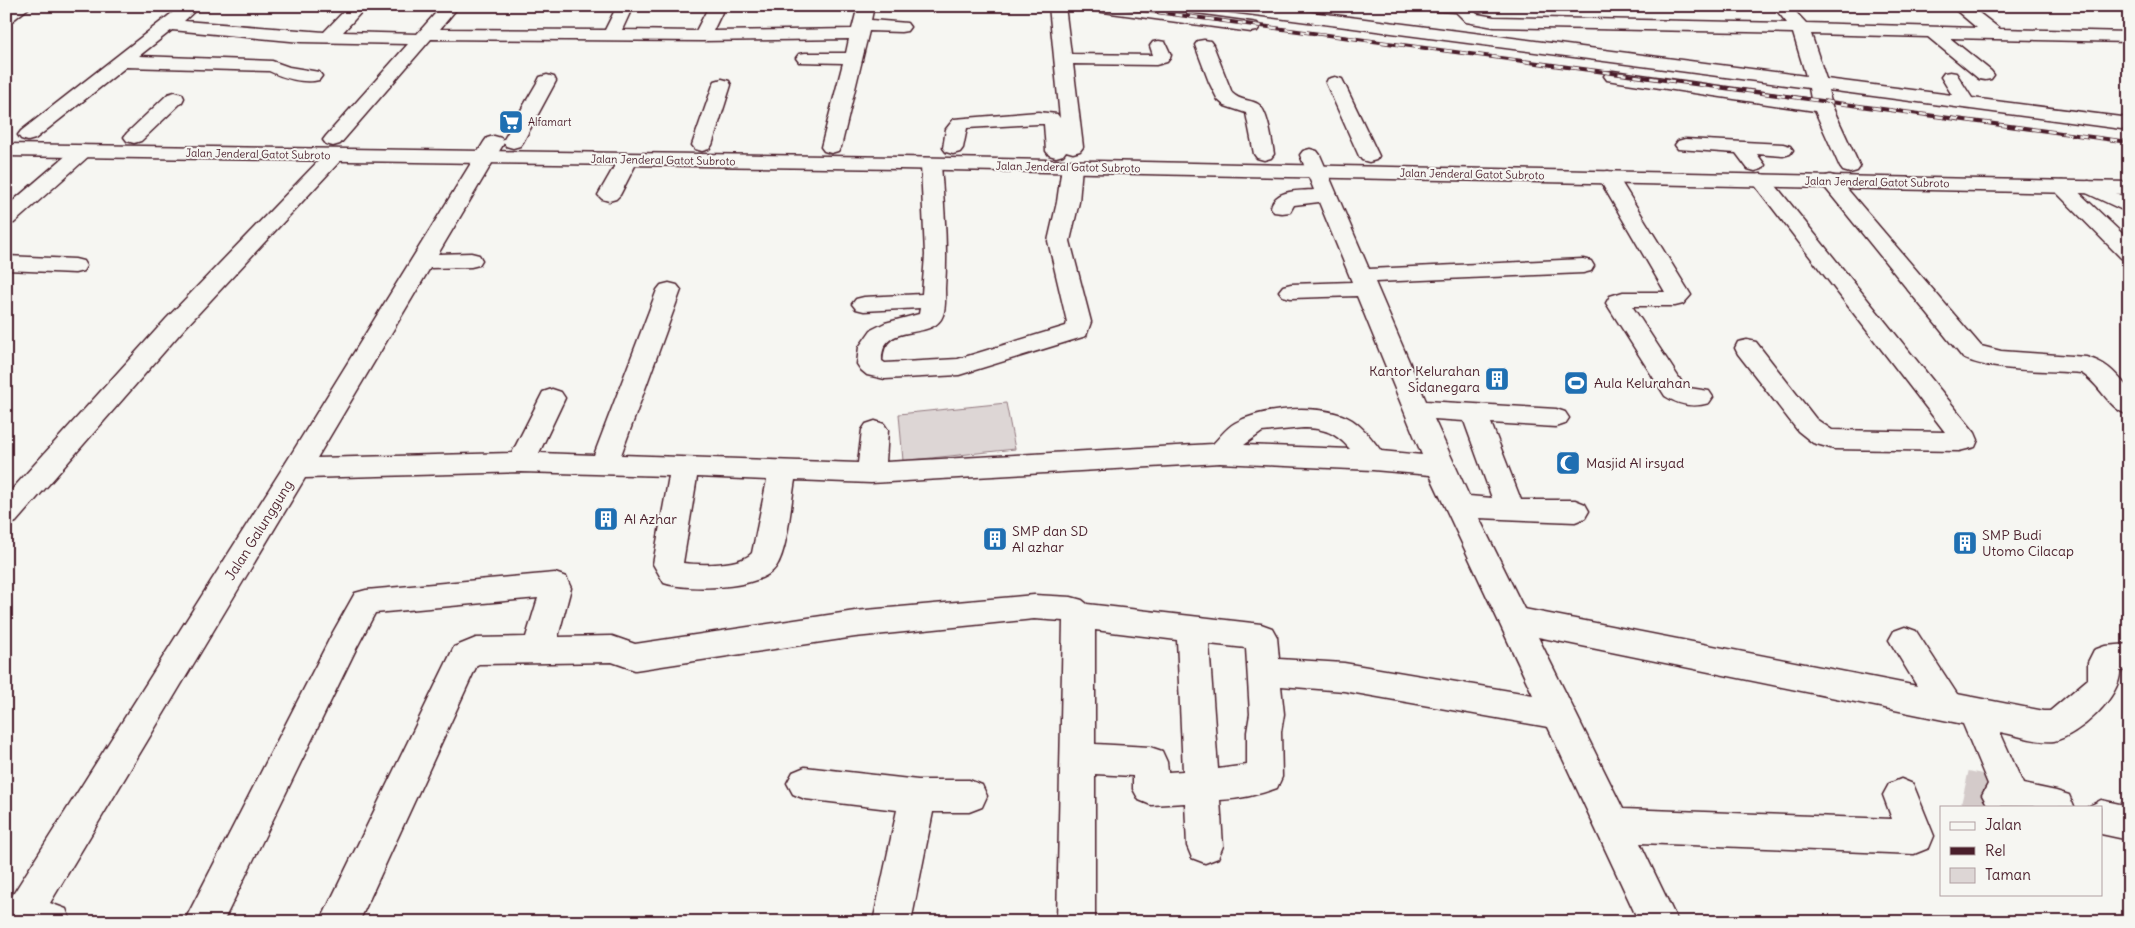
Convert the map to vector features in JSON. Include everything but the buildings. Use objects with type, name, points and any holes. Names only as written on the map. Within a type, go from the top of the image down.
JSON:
[{"type":"street","points":[[6,17],[23,6]]},
{"type":"street","points":[[28,135],[192,6]]},
{"type":"street","points":[[6,515],[333,148],[424,36],[451,6]]},
{"type":"street","points":[[612,34],[625,6]]},
{"type":"street","points":[[702,36],[717,6]]},
{"type":"street","points":[[831,147],[866,6]]},
{"type":"street","points":[[931,165],[936,255],[934,300],[929,318],[875,338],[869,354],[870,364],[876,369],[885,371],[959,368],[1077,331],[1079,322],[1059,241],[1068,202],[1062,59],[1057,6]]},
{"type":"street","points":[[1096,6],[1268,29]]},
{"type":"street","points":[[1224,6],[2129,124]]},
{"type":"street","points":[[1421,6],[1460,7],[1472,18],[1494,22],[1686,23],[1997,35],[2129,37]]},
{"type":"street","points":[[1781,6],[1800,27],[1818,84],[1822,106],[1850,167]]},
{"type":"street","points":[[1959,6],[1997,35]]},
{"type":"street","points":[[330,37],[357,8]]},
{"type":"street","points":[[169,25],[219,28],[281,36],[330,37],[612,34],[702,36],[901,26]]},
{"type":"street","points":[[1934,33],[1985,75]]},
{"type":"street","points":[[1204,45],[1224,95],[1234,104],[1251,108],[1255,111],[1264,154]]},
{"type":"street","points":[[1062,59],[1156,60],[1161,58],[1162,55],[1159,46]]},
{"type":"street","points":[[806,58],[852,58]]},
{"type":"street","points":[[120,61],[272,66],[285,72],[313,76]]},
{"type":"street","points":[[1598,74],[1822,106]]},
{"type":"street","points":[[1950,77],[1966,103]]},
{"type":"street","name":"Jalan Galunggung","points":[[26,917],[423,261],[498,147],[547,81]]},
{"type":"street","points":[[1335,83],[1369,156]]},
{"type":"street","points":[[702,145],[722,85]]},
{"type":"street","points":[[134,137],[175,98]]},
{"type":"street","points":[[953,148],[956,129],[961,123],[1050,118],[1054,123],[1067,156]]},
{"type":"street","name":"Jalan Jenderal Gatot Subroto","points":[[6,134],[134,137],[333,148]]},
{"type":"street","name":"Jalan Jenderal Gatot Subroto","points":[[6,150],[83,151],[702,145],[953,148],[1317,174],[1608,177],[1850,167],[2129,173]]},
{"type":"street","points":[[1685,145],[1783,150]]},
{"type":"street","name":"Jalan Jenderal Gatot Subroto","points":[[498,147],[628,160],[931,165],[1067,156],[1264,154],[1317,174],[1369,156],[1758,172],[1830,181],[2129,188]]},
{"type":"street","points":[[1742,147],[1758,172],[1965,440],[1959,442],[1930,442],[1834,440],[1826,438],[1807,425],[1747,348]]},
{"type":"street","points":[[6,218],[83,151]]},
{"type":"street","points":[[609,195],[628,160]]},
{"type":"street","points":[[1282,207],[1283,202],[1317,174],[1440,466],[1659,922]]},
{"type":"street","points":[[1608,177],[1679,295],[1675,298],[1622,299],[1618,303],[1674,390],[1683,396],[1700,396]]},
{"type":"street","points":[[1830,181],[1972,352],[1980,356],[2001,359],[2086,365],[2100,372],[2129,406]]},
{"type":"street","points":[[2062,186],[2129,253]]},
{"type":"street","points":[[2089,187],[2129,207]]},
{"type":"street","points":[[423,261],[471,260]]},
{"type":"street","points":[[6,263],[76,266]]},
{"type":"street","points":[[1291,291],[1363,283],[1583,266]]},
{"type":"street","points":[[604,463],[670,290]]},
{"type":"street","points":[[864,304],[934,300]]},
{"type":"street","points":[[521,462],[552,398]]},
{"type":"street","points":[[1417,409],[1556,418]]},
{"type":"street","points":[[1474,413],[1511,510]]},
{"type":"street","points":[[1220,453],[1245,429],[1260,423],[1280,419],[1325,420],[1336,423],[1346,429],[1361,443],[1373,460]]},
{"type":"street","points":[[871,473],[875,430]]},
{"type":"street","points":[[297,468],[521,462],[604,463],[871,473],[1220,453],[1373,460],[1440,466]]},
{"type":"street","points":[[685,466],[668,564],[675,575],[714,575],[752,569],[763,562],[768,550],[783,470]]},
{"type":"street","points":[[1460,506],[1511,510],[1575,511]]},
{"type":"street","points":[[203,922],[347,635],[366,602],[547,584],[555,586],[538,650]]},
{"type":"street","points":[[340,922],[465,656],[476,651],[612,649],[635,657],[855,624],[1034,607],[1071,609],[1079,616],[1261,636],[1267,714],[1264,732],[1265,777],[1240,783],[1151,789],[1150,762],[1078,758]]},
{"type":"street","points":[[1076,922],[1079,616]]},
{"type":"street","points":[[1512,619],[2044,726],[2054,726],[2099,689],[2104,679],[2105,659],[2129,657]]},
{"type":"street","points":[[1192,629],[1205,846]]},
{"type":"street","points":[[1906,640],[1960,708],[2006,796],[2051,806]]},
{"type":"street","points":[[1264,671],[1344,677],[1558,714]]},
{"type":"street","points":[[805,783],[918,796],[969,796]]},
{"type":"street","points":[[1613,825],[1837,832],[1914,838],[1916,836],[1900,795]]},
{"type":"street","points":[[892,922],[918,796]]},
{"type":"street","points":[[2102,817],[2129,823]]},
{"type":"green space","points":[[1006,403],[1015,449],[903,461],[899,414]]},
{"type":"tunnel","points":[[1965,787],[2000,795]]},
{"type":"railway","points":[[1111,6],[2129,142]]},
{"type":"place","name":"Alfamart","points":[[511,122]]},
{"type":"place","name":"Kantor Kelurahan Sidanegara","points":[[1497,379]]},
{"type":"place","name":"Aula Kelurahan","points":[[1576,383]]},
{"type":"place","name":"Masjid Al irsyad","points":[[1568,463]]},
{"type":"place","name":"Al Azhar","points":[[606,519]]},
{"type":"place","name":"SMP dan SD Al azhar","points":[[995,539]]},
{"type":"place","name":"SMP Budi Utomo Cilacap","points":[[1965,543]]}]
